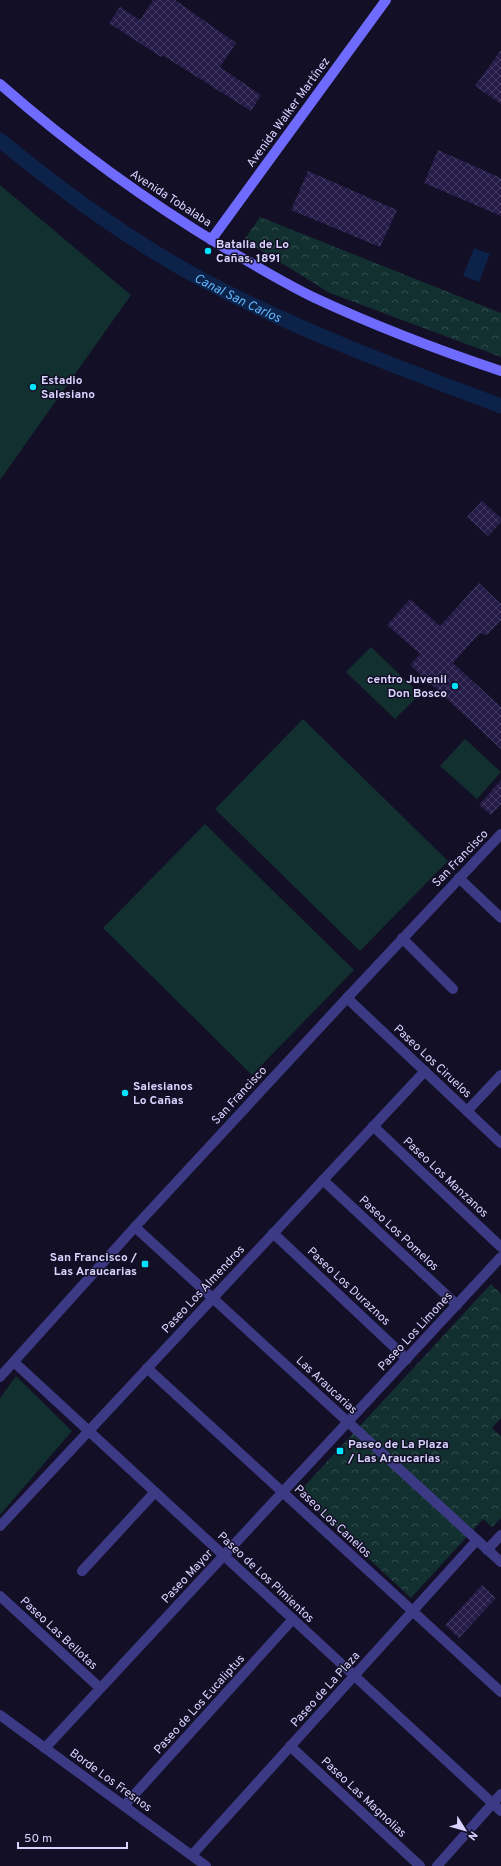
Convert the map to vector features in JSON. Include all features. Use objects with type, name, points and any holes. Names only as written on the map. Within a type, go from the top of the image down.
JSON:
[{"type":"main road","name":"Avenida Walker Martínez","points":[[211,240],[386,0]]},
{"type":"main road","name":"Avenida Tobalaba","points":[[0,84],[88,158],[211,240],[265,272],[328,304],[454,355],[501,371]]},
{"type":"street","name":"San Francisco","points":[[0,1377],[135,1226],[402,938],[501,834]]},
{"type":"street","points":[[459,878],[501,918]]},
{"type":"street","points":[[402,938],[453,989]]},
{"type":"street","name":"Paseo Los Ciruelos","points":[[347,998],[501,1142]]},
{"type":"street","name":"Paseo Los Almendros","points":[[0,1526],[425,1071]]},
{"type":"street","points":[[467,1111],[501,1074]]},
{"type":"street","name":"Paseo Los Manzanos","points":[[373,1126],[501,1247]]},
{"type":"street","name":"Paseo Los Pomelos","points":[[323,1180],[457,1305]]},
{"type":"street","name":"Las Araucarias","points":[[135,1226],[501,1562]]},
{"type":"street","name":"Paseo Los Duraznos","points":[[273,1233],[407,1359]]},
{"type":"street","name":"Paseo Los Limones","points":[[348,1422],[501,1257]]},
{"type":"street","name":"Paseo de Los Pimientos","points":[[14,1362],[501,1811]]},
{"type":"street","name":"Paseo Los Canelos","points":[[147,1368],[501,1692]]},
{"type":"street","name":"Paseo Mayor","points":[[45,1748],[348,1422]]},
{"type":"street","points":[[82,1571],[155,1492]]},
{"type":"street","points":[[487,1550],[501,1535]]},
{"type":"street","name":"Paseo de La Plaza","points":[[192,1855],[477,1540]]},
{"type":"street","name":"Paseo Las Bellotas","points":[[0,1596],[100,1688]]},
{"type":"street","name":"Paseo de Los Eucaliptus","points":[[124,1806],[293,1619]]},
{"type":"street","name":"Borde Los Fresnos","points":[[0,1715],[206,1866]]},
{"type":"street","name":"Paseo Las Magnolias","points":[[290,1746],[420,1866]]},
{"type":"street","points":[[437,1866],[501,1794]]},
{"type":"green space","name":"Estadio Salesiano","points":[[0,185],[131,295],[0,480]]},
{"type":"green space","points":[[260,217],[501,313],[501,357],[330,293],[244,240]]},
{"type":"green space","points":[[371,647],[420,694],[395,719],[346,672]]},
{"type":"green space","points":[[303,719],[448,861],[360,951],[215,809]]},
{"type":"green space","points":[[465,739],[501,772],[477,799],[440,766]]},
{"type":"green space","points":[[205,824],[354,970],[252,1075],[103,928]]},
{"type":"green space","points":[[491,1284],[501,1294],[501,1418],[492,1428],[501,1436],[501,1518],[492,1527],[483,1519],[411,1598],[298,1493]]},
{"type":"green space","points":[[16,1376],[72,1431],[0,1515],[0,1398]]},
{"type":"water","points":[[474,248],[490,254],[479,282],[463,276]]},
{"type":"building","points":[[153,0],[175,0],[236,43],[220,67],[261,95],[251,111],[162,55],[161,57],[109,23],[120,7],[140,20]]},
{"type":"building","points":[[501,50],[501,104],[475,86]]},
{"type":"building","points":[[438,150],[501,178],[501,216],[424,183]]},
{"type":"building","points":[[308,171],[397,210],[380,247],[291,210]]},
{"type":"building","points":[[482,501],[501,518],[501,522],[488,536],[467,517]]},
{"type":"building","name":"centro Juvenil Don Bosco","points":[[479,583],[501,604],[501,620],[487,635],[480,633],[453,663],[501,707],[501,749],[410,665],[420,654],[387,625],[410,599],[440,626]]},
{"type":"building","points":[[501,780],[501,804],[491,815],[479,805]]},
{"type":"building","points":[[482,1585],[496,1598],[459,1638],[445,1625]]},
{"type":"waterway","name":"Canal San Carlos","points":[[0,140],[72,197],[122,232],[201,279],[237,298],[311,332],[387,363],[501,406]]},
{"type":"place","name":"Batalla de Lo Cañas, 1891","points":[[208,251]]},
{"type":"place","name":"Estadio Salesiano","points":[[33,387]]},
{"type":"place","name":"centro Juvenil Don Bosco","points":[[455,686]]},
{"type":"place","name":"Salesianos Lo Cañas","points":[[125,1093]]},
{"type":"place","name":"San Francisco / Las Araucarias","points":[[145,1264]]},
{"type":"place","name":"Paseo de La Plaza / Las Araucarias","points":[[340,1451]]}]
